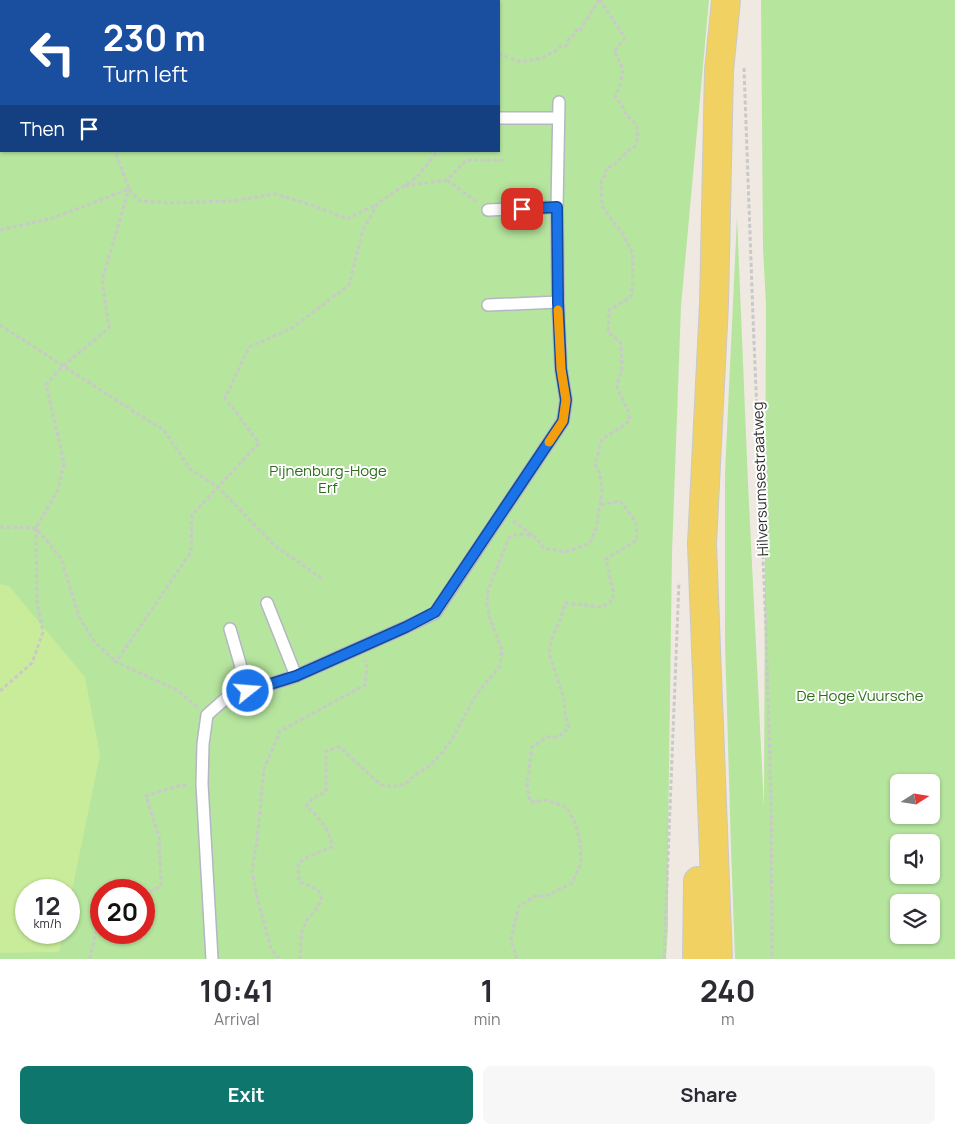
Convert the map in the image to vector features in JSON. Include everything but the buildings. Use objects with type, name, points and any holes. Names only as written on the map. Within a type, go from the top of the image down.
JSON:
[{"type":"main road","points":[[718,959],[702,544],[714,304],[719,71],[726,0]]},
{"type":"main road","points":[[697,959],[703,584]]},
{"type":"lane","points":[[212,959],[202,784],[203,744],[207,715],[225,699],[296,676],[435,612],[563,421],[566,400],[561,369],[558,302],[559,102]]},
{"type":"lane","points":[[500,118],[558,118]]},
{"type":"lane","points":[[488,210],[557,207]]},
{"type":"lane","points":[[488,305],[558,302]]},
{"type":"lane","points":[[268,603],[296,676]]},
{"type":"lane","points":[[230,630],[248,691]]},
{"type":"path","points":[[500,54],[521,62],[542,58],[561,46],[566,46],[576,30],[579,32],[599,0],[624,38],[614,51],[623,69],[616,97],[626,115],[636,124],[638,137],[635,146],[612,166],[606,168],[606,174],[600,182],[602,206],[630,247],[633,254],[633,264],[632,295],[609,310],[608,332],[621,344],[622,369],[617,388],[628,410],[630,420],[602,439],[595,466],[600,473],[602,491],[596,529],[590,543],[566,552],[544,548],[535,536],[502,513]]},
{"type":"path","name":"Hilversumsestraatweg","points":[[744,59],[766,630],[771,796],[772,959]]},
{"type":"path","points":[[115,152],[128,189],[140,201],[172,203],[232,201],[275,194],[315,206],[347,219],[378,203],[416,178],[437,152]]},
{"type":"path","points":[[404,186],[448,180],[466,160],[504,160]]},
{"type":"path","points":[[448,180],[488,210]]},
{"type":"path","points":[[0,230],[53,218],[128,189]]},
{"type":"path","points":[[0,691],[32,663],[42,632],[37,603],[36,528],[58,490],[64,463],[46,384],[63,366],[109,328],[102,280],[128,189]]},
{"type":"path","points":[[116,662],[191,552],[192,515],[259,443],[224,398],[249,347],[292,328],[349,285],[362,230],[378,203]]},
{"type":"path","points":[[0,325],[164,430],[190,469],[218,487],[274,545],[321,578]]},
{"type":"path","points":[[517,959],[511,939],[519,906],[535,896],[546,896],[572,883],[581,864],[580,841],[574,820],[566,807],[547,800],[530,802],[527,786],[532,747],[547,737],[558,736],[569,728],[564,699],[549,653],[553,635],[561,618],[565,603],[602,607],[613,600],[613,591],[606,559],[637,540],[636,522],[620,501],[600,505]]},
{"type":"path","points":[[0,527],[36,528],[61,558],[79,617],[94,641],[116,662],[176,690],[207,715]]},
{"type":"path","points":[[301,959],[301,941],[304,924],[320,903],[321,898],[317,889],[313,886],[299,882],[298,863],[332,847],[331,836],[326,828],[306,806],[313,798],[326,792],[326,751],[340,747],[374,779],[382,785],[392,787],[407,783],[442,754],[476,695],[500,666],[502,650],[487,606],[488,591],[508,539],[511,536],[522,534],[535,536]]},
{"type":"path","points":[[279,959],[271,949],[252,870],[264,769],[280,731],[365,685],[367,665],[362,646]]},
{"type":"path","points":[[155,889],[161,886],[159,837],[146,796],[178,786],[202,784]]},
{"type":"path","points":[[90,959],[93,944]]},
{"type":"green space","name":"Pijnenburg-Hoge Erf","points":[[500,0],[709,0],[681,306],[672,553],[668,926],[666,959],[0,959],[0,152],[500,152]]},
{"type":"green space","name":"De Hoge Vuursche","points":[[761,0],[955,0],[955,959],[735,959],[725,642],[725,473],[737,217],[764,808],[766,304],[763,248]]},
{"type":"green space","points":[[0,584],[9,586],[85,677],[100,755],[74,879],[15,879],[15,944],[61,944],[59,952],[0,953]]},
{"type":"slow traffic","points":[[549,442],[563,421],[566,400],[561,369],[558,310]]},
{"type":"route","points":[[248,691],[296,676],[435,612],[563,421],[566,400],[561,369],[557,207],[522,209]]}]
